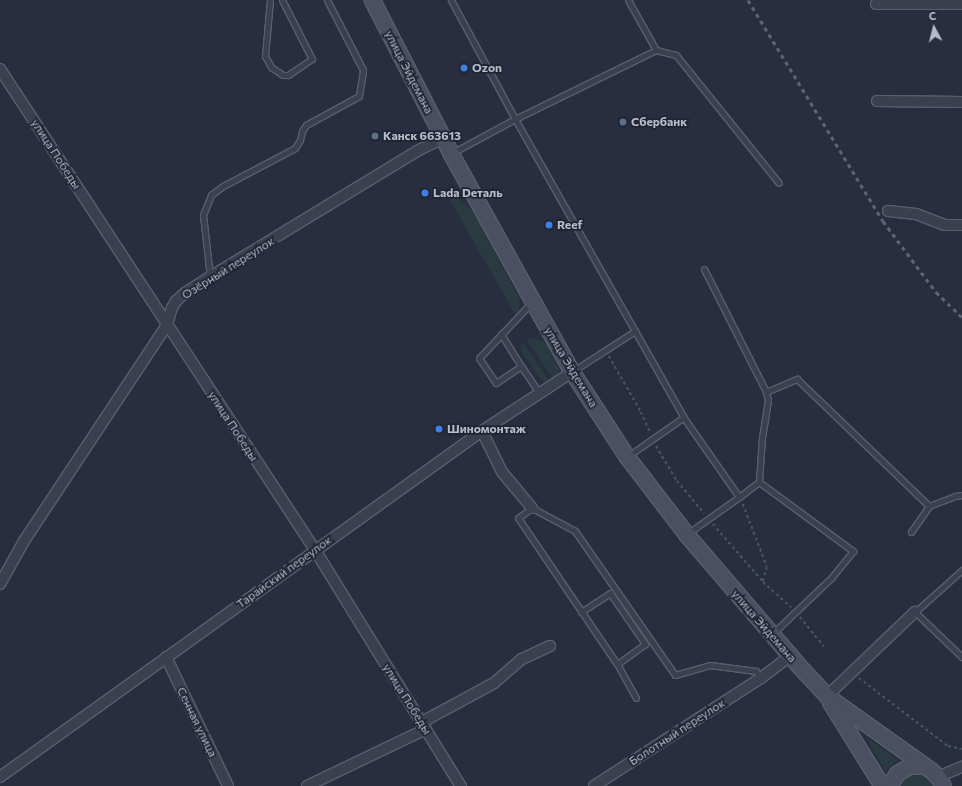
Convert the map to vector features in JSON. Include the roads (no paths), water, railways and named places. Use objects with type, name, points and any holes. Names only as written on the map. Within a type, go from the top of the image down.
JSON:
[{"type":"main road","name":"улица Эйдемана","points":[[372,0],[452,154],[572,372],[627,457],[686,534],[790,656],[827,696]]},
{"type":"main road","points":[[827,696],[923,765],[941,781]]},
{"type":"main road","points":[[827,696],[882,786]]},
{"type":"main road","points":[[889,786],[897,772],[909,766],[923,765]]},
{"type":"street","points":[[876,4],[962,4]]},
{"type":"street","name":"улица Победы","points":[[0,69],[315,550],[461,786]]},
{"type":"street","points":[[877,101],[962,102]]},
{"type":"street","name":"Озёрный переулок","points":[[0,584],[24,541],[167,325],[172,308],[176,301],[185,293],[210,277],[417,151],[444,138]]},
{"type":"street","points":[[888,211],[916,214],[944,225],[962,225]]},
{"type":"street","name":"Тарайский переулок","points":[[0,777],[482,431],[572,372]]},
{"type":"street","points":[[482,431],[502,472],[532,508]]},
{"type":"street","points":[[827,696],[915,612]]},
{"type":"street","points":[[307,786],[424,726],[494,683],[522,659],[550,646]]},
{"type":"street","name":"Болотный переулок","points":[[594,786],[761,678],[790,656]]},
{"type":"street","name":"Сенная улица","points":[[166,657],[228,786]]},
{"type":"street","points":[[941,781],[962,767]]},
{"type":"lane","points":[[270,0],[265,56],[271,67],[283,75],[288,75],[312,59],[282,0]]},
{"type":"lane","points":[[210,277],[203,215],[211,195],[223,186],[295,148],[300,140],[302,131],[306,124],[359,96],[363,70],[327,0]]},
{"type":"lane","points":[[451,0],[515,119],[684,417],[740,497]]},
{"type":"lane","points":[[628,0],[656,50]]},
{"type":"lane","points":[[452,154],[515,119],[656,50],[676,55],[780,183]]},
{"type":"lane","points":[[686,534],[740,497],[758,482],[762,437],[768,400],[766,392],[704,269]]},
{"type":"lane","points":[[521,366],[496,383],[478,358],[533,302]]},
{"type":"lane","points":[[572,372],[636,331]]},
{"type":"lane","points":[[501,334],[540,394]]},
{"type":"lane","points":[[766,392],[797,379],[929,506]]},
{"type":"lane","points":[[627,457],[684,417]]},
{"type":"lane","points":[[758,482],[853,551],[830,579],[772,634]]},
{"type":"lane","points":[[911,532],[929,506],[955,496],[962,495]]},
{"type":"lane","points":[[636,698],[617,664],[518,518],[532,508],[575,531],[675,675],[710,665],[756,671],[761,678]]},
{"type":"lane","points":[[962,570],[915,612],[962,657]]},
{"type":"lane","points":[[581,612],[610,593],[645,644],[617,664]]},
{"type":"railway","points":[[748,0],[883,221],[936,292],[962,317]]},
{"type":"place","name":"Ozon","points":[[464,68]]},
{"type":"place","name":"Сбербанк","points":[[623,122]]},
{"type":"place","name":"Канск 663613","points":[[375,136]]},
{"type":"place","name":"Lada Dеталь","points":[[425,193]]},
{"type":"place","name":"Reef","points":[[549,225]]},
{"type":"place","name":"Шиномонтаж","points":[[439,429]]}]
